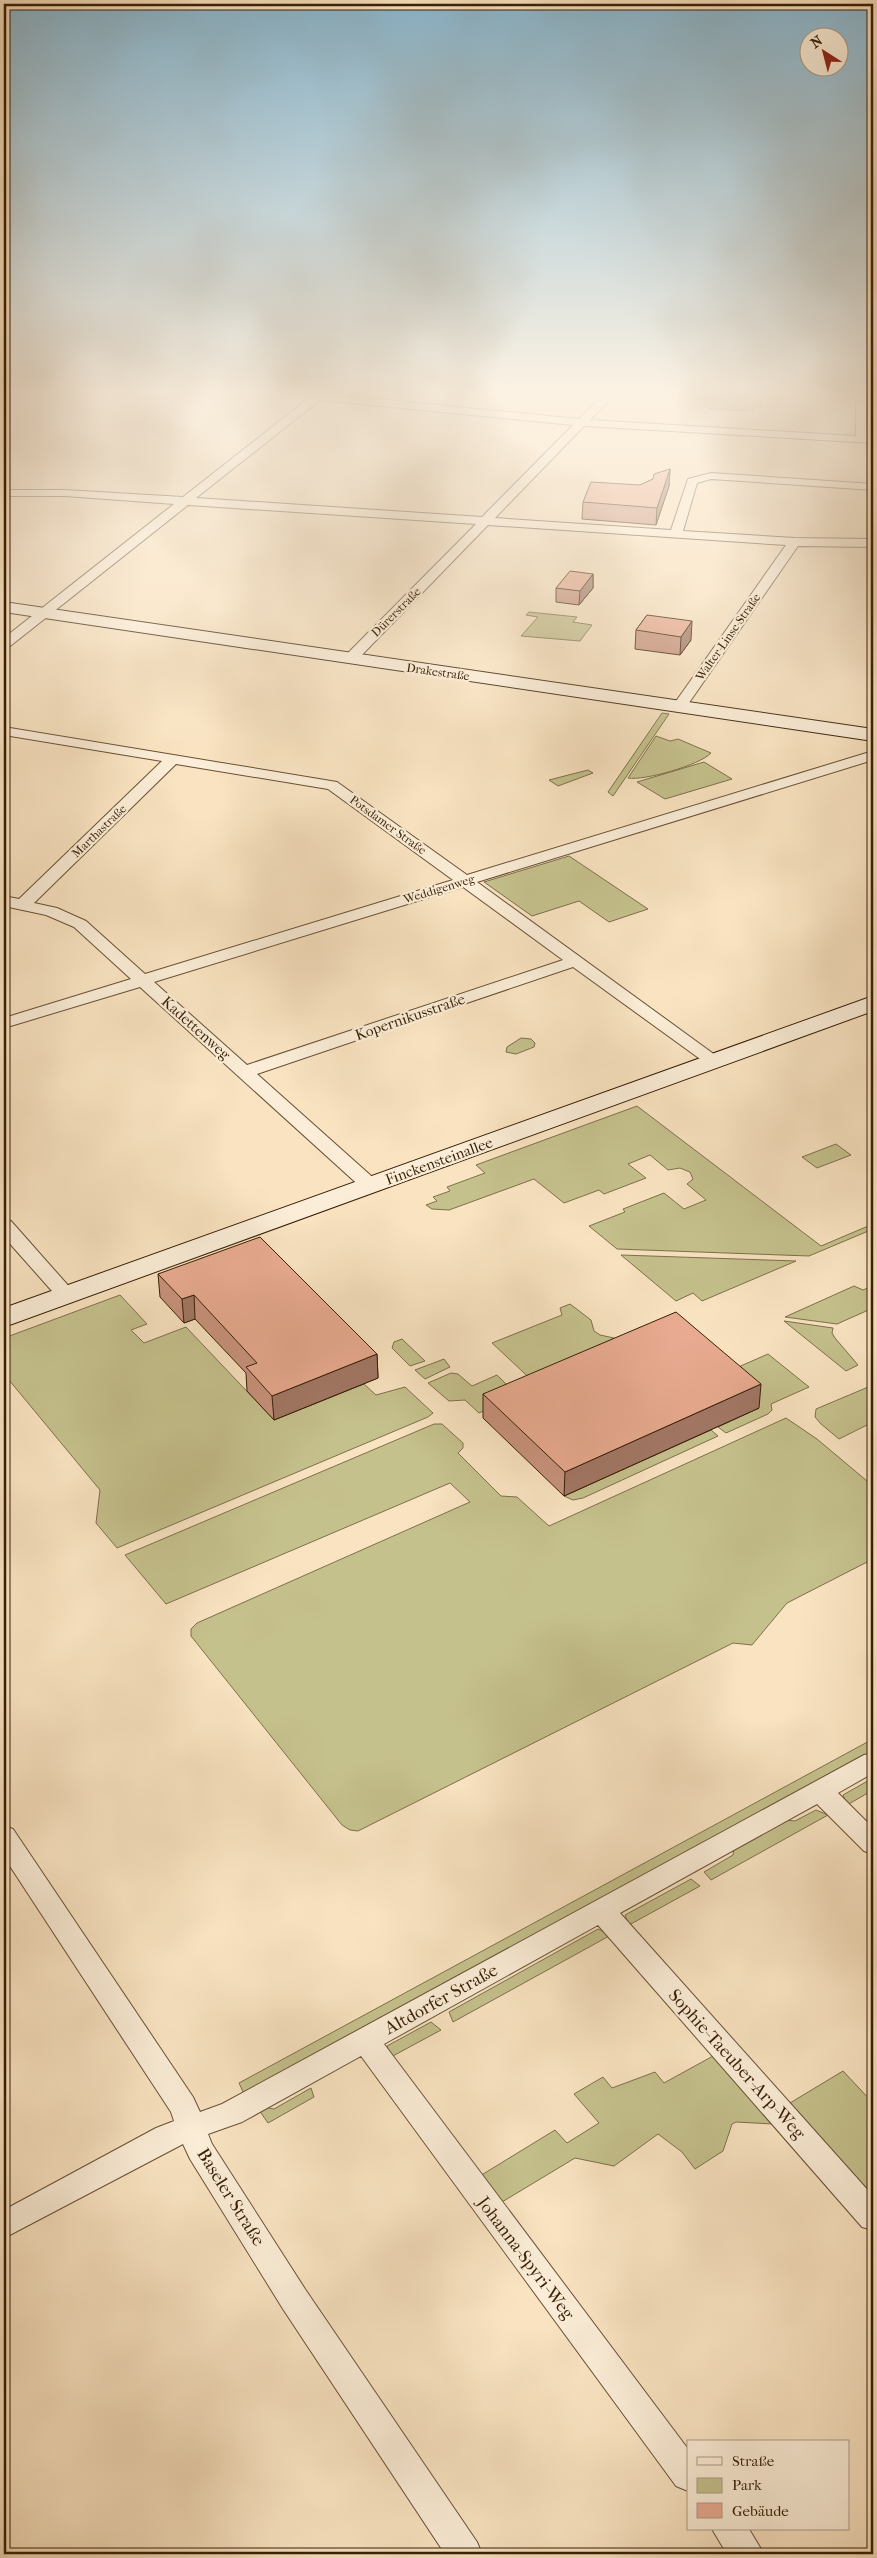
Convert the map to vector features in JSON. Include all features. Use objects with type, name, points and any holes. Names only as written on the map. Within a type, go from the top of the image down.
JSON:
[{"type":"main road","name":"Drakestraße","points":[[4,607],[873,736]]},
{"type":"main road","name":"Finckensteinallee","points":[[4,1318],[873,1003]]},
{"type":"street","points":[[4,644],[170,513]]},
{"type":"street","points":[[371,513],[794,542],[873,544]]},
{"type":"street","name":"Dürerstraße","points":[[350,659],[493,513]]},
{"type":"street","points":[[676,534],[682,513]]},
{"type":"street","name":"Walter-Linse-Straße","points":[[679,707],[794,542]]},
{"type":"street","name":"Potsdamer Straße","points":[[4,731],[332,785],[713,1060]]},
{"type":"street","name":"Weddigenweg","points":[[4,1023],[873,754]]},
{"type":"street","name":"Marthastraße","points":[[24,904],[173,759]]},
{"type":"street","name":"Kadettenweg","points":[[4,901],[24,904],[64,915],[80,924],[371,1186]]},
{"type":"street","name":"Kopernikusstraße","points":[[244,1072],[575,961]]},
{"type":"street","points":[[4,1225],[66,1296]]},
{"type":"street","name":"Altdorfer Straße","points":[[4,2225],[166,2137],[191,2126],[232,2113],[873,1762]]},
{"type":"street","points":[[820,1791],[873,1844]]},
{"type":"street","name":"Baseler Straße","points":[[6,1843],[183,2106],[200,2150],[289,2291],[465,2554]]},
{"type":"street","name":"Sophie-Taeuber-Arp-Weg","points":[[602,1911],[873,2217]]},
{"type":"street","name":"Johanna-Spyri-Weg","points":[[364,2040],[687,2474]]},
{"type":"street","points":[[730,2530],[747,2554]]},
{"type":"green space","points":[[529,612],[577,617],[573,622],[592,625],[580,641],[521,636],[538,617],[526,615]]},
{"type":"green space","points":[[662,713],[669,714],[613,796],[608,792]]},
{"type":"green space","points":[[656,736],[670,741],[678,739],[711,753],[705,758],[684,767],[658,775],[628,778]]},
{"type":"green space","points":[[704,762],[732,779],[665,799],[637,782]]},
{"type":"green space","points":[[588,770],[593,773],[558,786],[549,780]]},
{"type":"green space","points":[[569,856],[648,909],[609,922],[579,901],[532,916],[484,882]]},
{"type":"green space","points":[[521,1038],[531,1039],[535,1043],[534,1047],[516,1054],[506,1052],[507,1047]]},
{"type":"green space","points":[[637,1106],[821,1246],[873,1224],[873,1229],[809,1256],[617,1249],[589,1226],[625,1212],[623,1209],[664,1193],[684,1209],[706,1200],[687,1184],[693,1179],[690,1172],[680,1168],[668,1170],[650,1155],[628,1164],[646,1178],[604,1194],[599,1190],[564,1203],[534,1179],[449,1210],[432,1209],[426,1205],[437,1201],[433,1197],[450,1191],[447,1187],[485,1173],[476,1165]]},
{"type":"green space","points":[[836,1144],[851,1155],[817,1168],[802,1157]]},
{"type":"green space","points":[[621,1255],[796,1261],[702,1301],[693,1293],[676,1301]]},
{"type":"green space","points":[[854,1286],[863,1290],[868,1288],[873,1291],[873,1308],[837,1324],[785,1317]]},
{"type":"green space","points":[[120,1295],[147,1324],[131,1330],[144,1343],[186,1327],[274,1420],[364,1384],[376,1395],[405,1387],[433,1413],[428,1417],[117,1548],[96,1523],[100,1490],[4,1374],[4,1338]]},
{"type":"green space","points":[[570,1304],[591,1320],[594,1331],[600,1335],[614,1338],[538,1386],[492,1343],[562,1315],[560,1308]]},
{"type":"green space","points":[[784,1321],[833,1328],[832,1333],[835,1338],[858,1365],[846,1371]]},
{"type":"green space","points":[[402,1339],[425,1361],[410,1366],[392,1348],[394,1342]]},
{"type":"green space","points":[[768,1354],[809,1387],[771,1404],[772,1410],[768,1414],[726,1433],[718,1427],[759,1408],[720,1375]]},
{"type":"green space","points":[[444,1359],[450,1367],[425,1379],[415,1370]]},
{"type":"green space","points":[[451,1373],[458,1374],[472,1386],[497,1375],[518,1396],[479,1413],[465,1400],[449,1401],[428,1383]]},
{"type":"green space","points":[[873,1385],[873,1422],[839,1439],[815,1417],[816,1409]]},
{"type":"green space","points":[[786,1418],[817,1439],[873,1486],[873,1559],[787,1603],[752,1645],[733,1643],[358,1831],[350,1830],[342,1825],[191,1636],[191,1629],[197,1623],[470,1502],[450,1483],[166,1604],[125,1555],[434,1424],[442,1424],[463,1443],[463,1448],[458,1453],[501,1496],[517,1497],[549,1526]]},
{"type":"green space","points":[[711,1430],[718,1436],[583,1498],[573,1500],[564,1496]]},
{"type":"green space","points":[[873,1739],[873,1752],[244,2094],[239,2083]]},
{"type":"green space","points":[[873,1778],[873,1790],[847,1805],[843,1795]]},
{"type":"green space","points":[[816,1810],[828,1815],[711,1880],[704,1872],[733,1855],[734,1848],[786,1820],[795,1821]]},
{"type":"green space","points":[[691,1879],[700,1886],[629,1925],[625,1915]]},
{"type":"green space","points":[[598,1929],[611,1935],[453,2022],[449,2012]]},
{"type":"green space","points":[[431,2022],[441,2030],[391,2057],[387,2046]]},
{"type":"green space","points":[[713,2056],[773,2124],[736,2122],[732,2124],[723,2151],[695,2169],[682,2152],[658,2134],[614,2166],[575,2158],[502,2202],[475,2179],[555,2130],[567,2143],[599,2123],[574,2094],[603,2077],[612,2088],[655,2072],[664,2083]]},
{"type":"green space","points":[[843,2071],[873,2103],[873,2185],[867,2189],[790,2103]]},
{"type":"green space","points":[[311,2088],[314,2097],[268,2123],[259,2110],[264,2107],[274,2109]]},
{"type":"building","points":[[570,571],[593,574],[580,591],[556,588]]},
{"type":"building","points":[[647,615],[692,621],[681,637],[636,630]]},
{"type":"building","points":[[260,1237],[377,1354],[272,1396],[246,1367],[257,1363],[194,1295],[182,1299],[158,1274]]},
{"type":"building","points":[[676,1312],[761,1384],[565,1472],[483,1394]]}]
